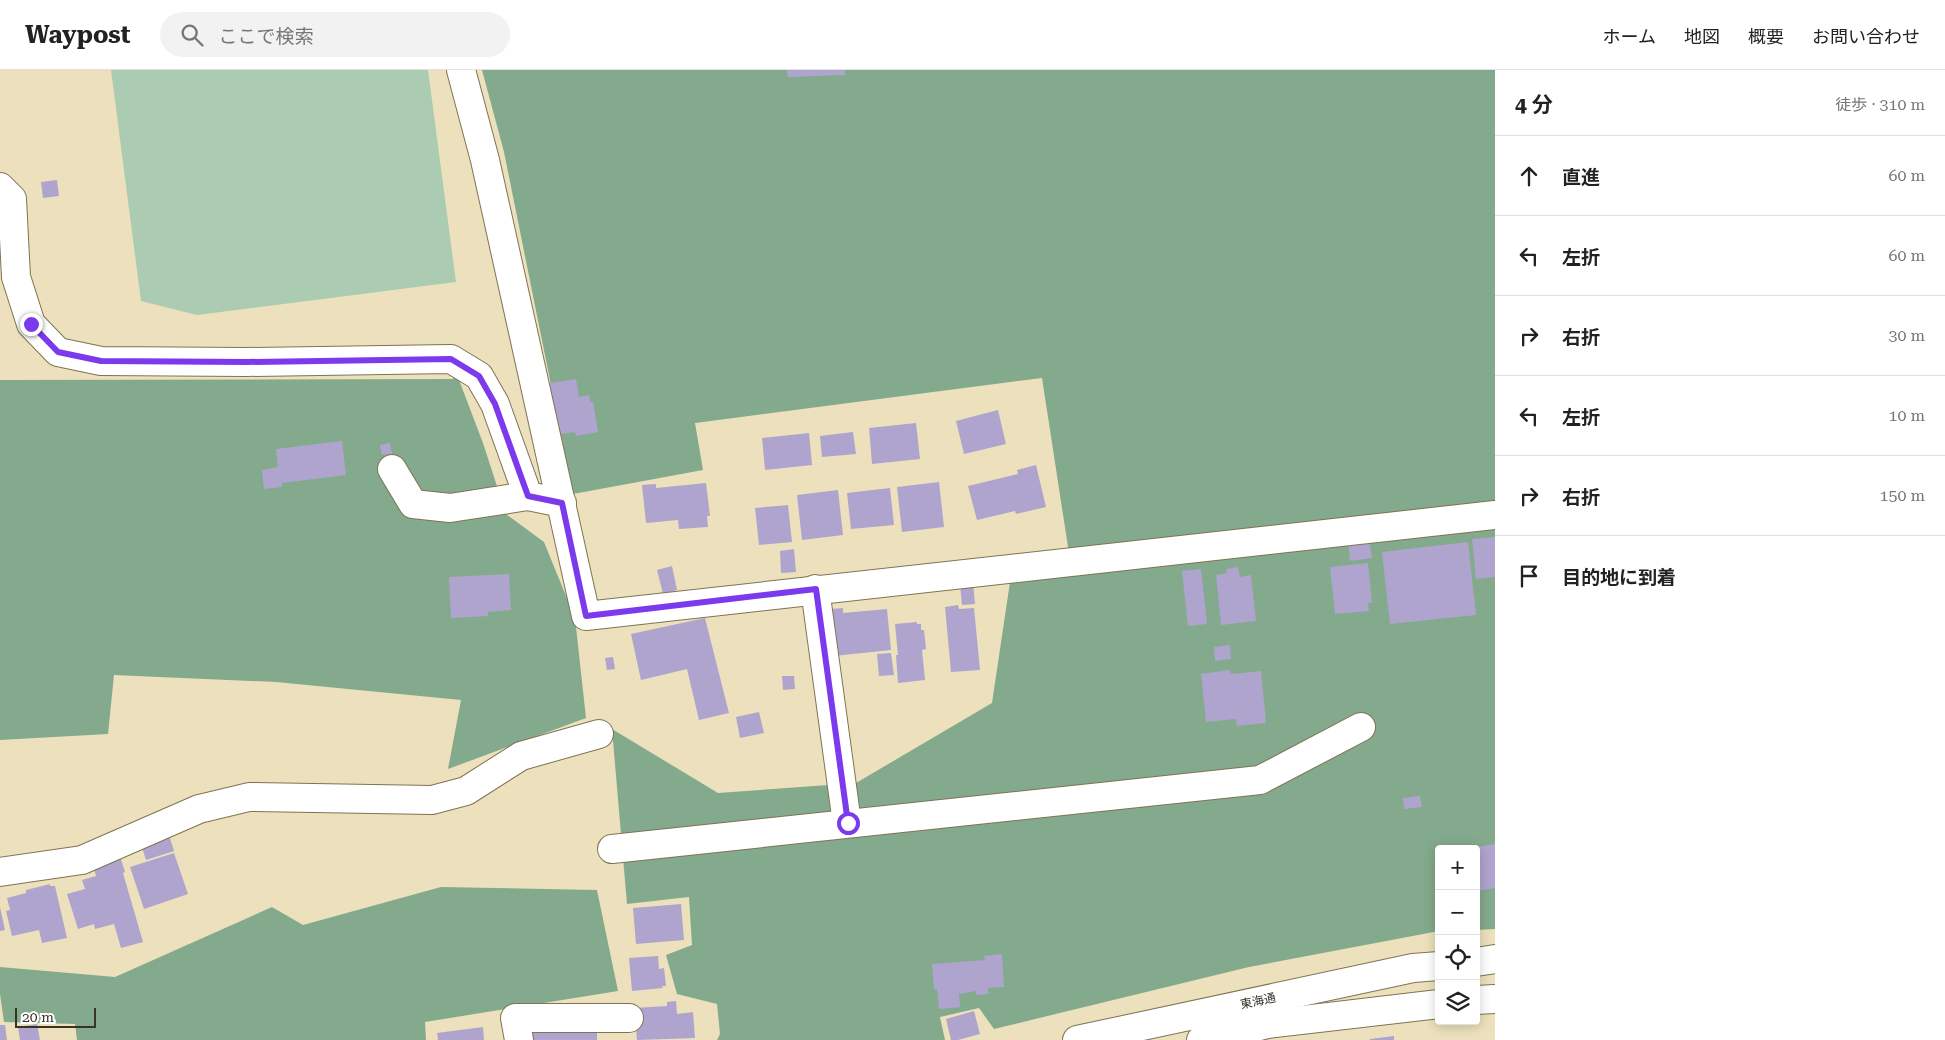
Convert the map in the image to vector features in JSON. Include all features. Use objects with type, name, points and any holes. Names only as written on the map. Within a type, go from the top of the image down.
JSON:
[{"type":"street","points":[[461,70],[485,160],[586,616],[1495,515]]},
{"type":"street","points":[[0,187],[12,199],[16,277],[31,324],[58,352],[101,361],[247,362],[451,359],[479,376],[495,404],[528,496]]},
{"type":"street","points":[[392,469],[413,504],[450,508],[528,496],[562,503]]},
{"type":"street","points":[[816,589],[848,823]]},
{"type":"street","points":[[612,849],[1260,780],[1361,727]]},
{"type":"street","points":[[0,872],[82,860],[199,809],[248,797],[432,800],[466,791],[521,756],[599,734]]},
{"type":"street","points":[[1480,962],[1495,960]]},
{"type":"street","name":"東海通","points":[[1201,1040],[1267,1022],[1413,968],[1435,966]]},
{"type":"street","points":[[1480,1000],[1495,999]]},
{"type":"street","name":"東海通","points":[[1078,1040],[1435,1004]]},
{"type":"street","points":[[519,1040],[514,1018],[630,1018]]},
{"type":"green space","points":[[111,70],[428,70],[456,282],[197,315],[141,301]]},
{"type":"green space","points":[[482,70],[1495,70],[1495,929],[1480,930],[1480,845],[1435,845],[1435,932],[1249,967],[994,1029],[979,1008],[940,1017],[945,1040],[717,1040],[720,1034],[717,1004],[677,994],[666,955],[692,945],[689,897],[627,904],[612,729],[718,793],[856,783],[992,703],[1010,582],[1072,573],[1042,378],[695,423],[703,470],[573,494],[504,152]]},
{"type":"green space","points":[[456,372],[483,443],[506,514],[544,542],[575,618],[586,718],[448,769],[461,700],[276,682],[114,675],[108,734],[0,740],[0,380],[453,379]]},
{"type":"green space","points":[[441,887],[597,890],[618,991],[425,1022],[426,1040],[77,1040],[75,1024],[4,1022],[0,994],[0,967],[115,977],[272,907],[303,925]]},
{"type":"building","points":[[787,70],[845,70],[845,75],[788,77]]},
{"type":"building","points":[[57,180],[59,196],[43,198],[41,182]]},
{"type":"building","points":[[576,379],[579,397],[589,395],[590,402],[593,402],[598,432],[576,436],[575,432],[556,435],[544,384]]},
{"type":"building","points":[[998,410],[1006,444],[964,454],[956,421]]},
{"type":"building","points":[[916,423],[920,459],[872,464],[869,428]]},
{"type":"building","points":[[853,432],[856,454],[822,457],[820,436]]},
{"type":"building","points":[[809,433],[812,465],[765,470],[762,438]]},
{"type":"building","points":[[342,441],[346,475],[282,483],[282,487],[264,489],[262,470],[278,467],[276,449]]},
{"type":"building","points":[[390,443],[392,454],[382,455],[380,445]]},
{"type":"building","points":[[1036,465],[1046,507],[1016,514],[1015,511],[977,520],[968,486],[1018,474],[1017,470]]},
{"type":"building","points":[[939,482],[944,527],[902,532],[897,487]]},
{"type":"building","points":[[706,483],[710,516],[707,516],[708,527],[679,529],[678,520],[646,523],[642,485],[656,484],[656,488]]},
{"type":"building","points":[[890,488],[894,525],[851,529],[847,493]]},
{"type":"building","points":[[838,490],[843,535],[802,540],[797,495]]},
{"type":"building","points":[[788,505],[792,542],[759,545],[755,508]]},
{"type":"building","points":[[1495,537],[1495,577],[1476,579],[1472,539]]},
{"type":"building","points":[[1369,539],[1372,558],[1350,561],[1348,541]]},
{"type":"building","points":[[1468,542],[1476,615],[1390,624],[1382,552]]},
{"type":"building","points":[[794,549],[796,572],[781,573],[780,551]]},
{"type":"building","points":[[1368,563],[1372,603],[1368,603],[1369,611],[1335,614],[1330,567]]},
{"type":"building","points":[[672,566],[677,590],[663,594],[657,570]]},
{"type":"building","points":[[1238,567],[1240,577],[1251,575],[1256,621],[1221,625],[1216,575],[1227,573],[1226,569]]},
{"type":"building","points":[[1201,569],[1207,624],[1188,626],[1182,571]]},
{"type":"building","points":[[509,574],[511,610],[488,612],[488,616],[451,618],[449,577]]},
{"type":"building","points":[[973,583],[975,604],[962,605],[960,585]]},
{"type":"building","points":[[958,605],[959,609],[974,608],[980,670],[951,672],[945,607]]},
{"type":"building","points":[[843,608],[843,613],[887,609],[891,650],[834,656],[831,609]]},
{"type":"building","points":[[705,618],[729,713],[699,720],[687,669],[641,680],[631,634]]},
{"type":"building","points":[[917,622],[917,624],[921,624],[921,630],[924,630],[926,649],[922,650],[925,680],[898,683],[895,624]]},
{"type":"building","points":[[1230,645],[1231,659],[1215,661],[1214,647]]},
{"type":"building","points":[[891,653],[894,675],[879,676],[877,654]]},
{"type":"building","points":[[613,657],[615,669],[607,670],[605,658]]},
{"type":"building","points":[[1230,670],[1231,674],[1261,671],[1266,723],[1237,726],[1236,719],[1206,722],[1201,674]]},
{"type":"building","points":[[782,676],[794,676],[795,689],[783,690]]},
{"type":"building","points":[[759,712],[764,733],[740,738],[736,717]]},
{"type":"building","points":[[1420,796],[1422,807],[1404,809],[1403,798]]},
{"type":"building","points":[[169,835],[174,851],[146,860],[141,844]]},
{"type":"building","points":[[1495,844],[1495,888],[1480,890],[1480,846]]},
{"type":"building","points":[[119,853],[143,942],[121,948],[114,924],[95,929],[94,924],[78,929],[67,894],[85,889],[82,880],[96,876],[92,861]]},
{"type":"building","points":[[174,853],[188,894],[144,909],[130,867]]},
{"type":"building","points":[[50,884],[50,886],[55,886],[67,938],[42,943],[39,930],[12,936],[6,911],[10,910],[7,898],[26,893],[26,890]]},
{"type":"building","points":[[681,904],[684,940],[636,944],[633,908]]},
{"type":"building","points":[[0,907],[5,930],[0,931]]},
{"type":"building","points":[[1002,954],[1004,987],[988,988],[988,994],[976,995],[976,991],[959,994],[960,1007],[939,1009],[937,989],[934,989],[932,964],[985,960],[984,956]]},
{"type":"building","points":[[658,956],[659,969],[664,968],[666,986],[662,986],[663,988],[632,991],[629,958]]},
{"type":"building","points":[[676,1001],[677,1014],[693,1012],[695,1038],[637,1040],[634,1008],[667,1006],[667,1002]]},
{"type":"building","points":[[974,1011],[980,1034],[951,1040],[946,1019]]},
{"type":"building","points":[[37,1024],[40,1040],[20,1040],[18,1027]]},
{"type":"building","points":[[0,1025],[5,1025],[7,1040],[0,1040]]},
{"type":"building","points":[[483,1027],[484,1040],[438,1040],[437,1033]]},
{"type":"building","points":[[531,1029],[597,1032],[597,1040],[531,1040]]},
{"type":"building","points":[[1394,1036],[1394,1040],[1370,1040],[1370,1039]]},
{"type":"route","points":[[31,324],[58,352],[101,361],[247,362],[451,359],[479,376],[495,404],[528,496],[562,503],[586,616],[816,589],[848,823]]}]
